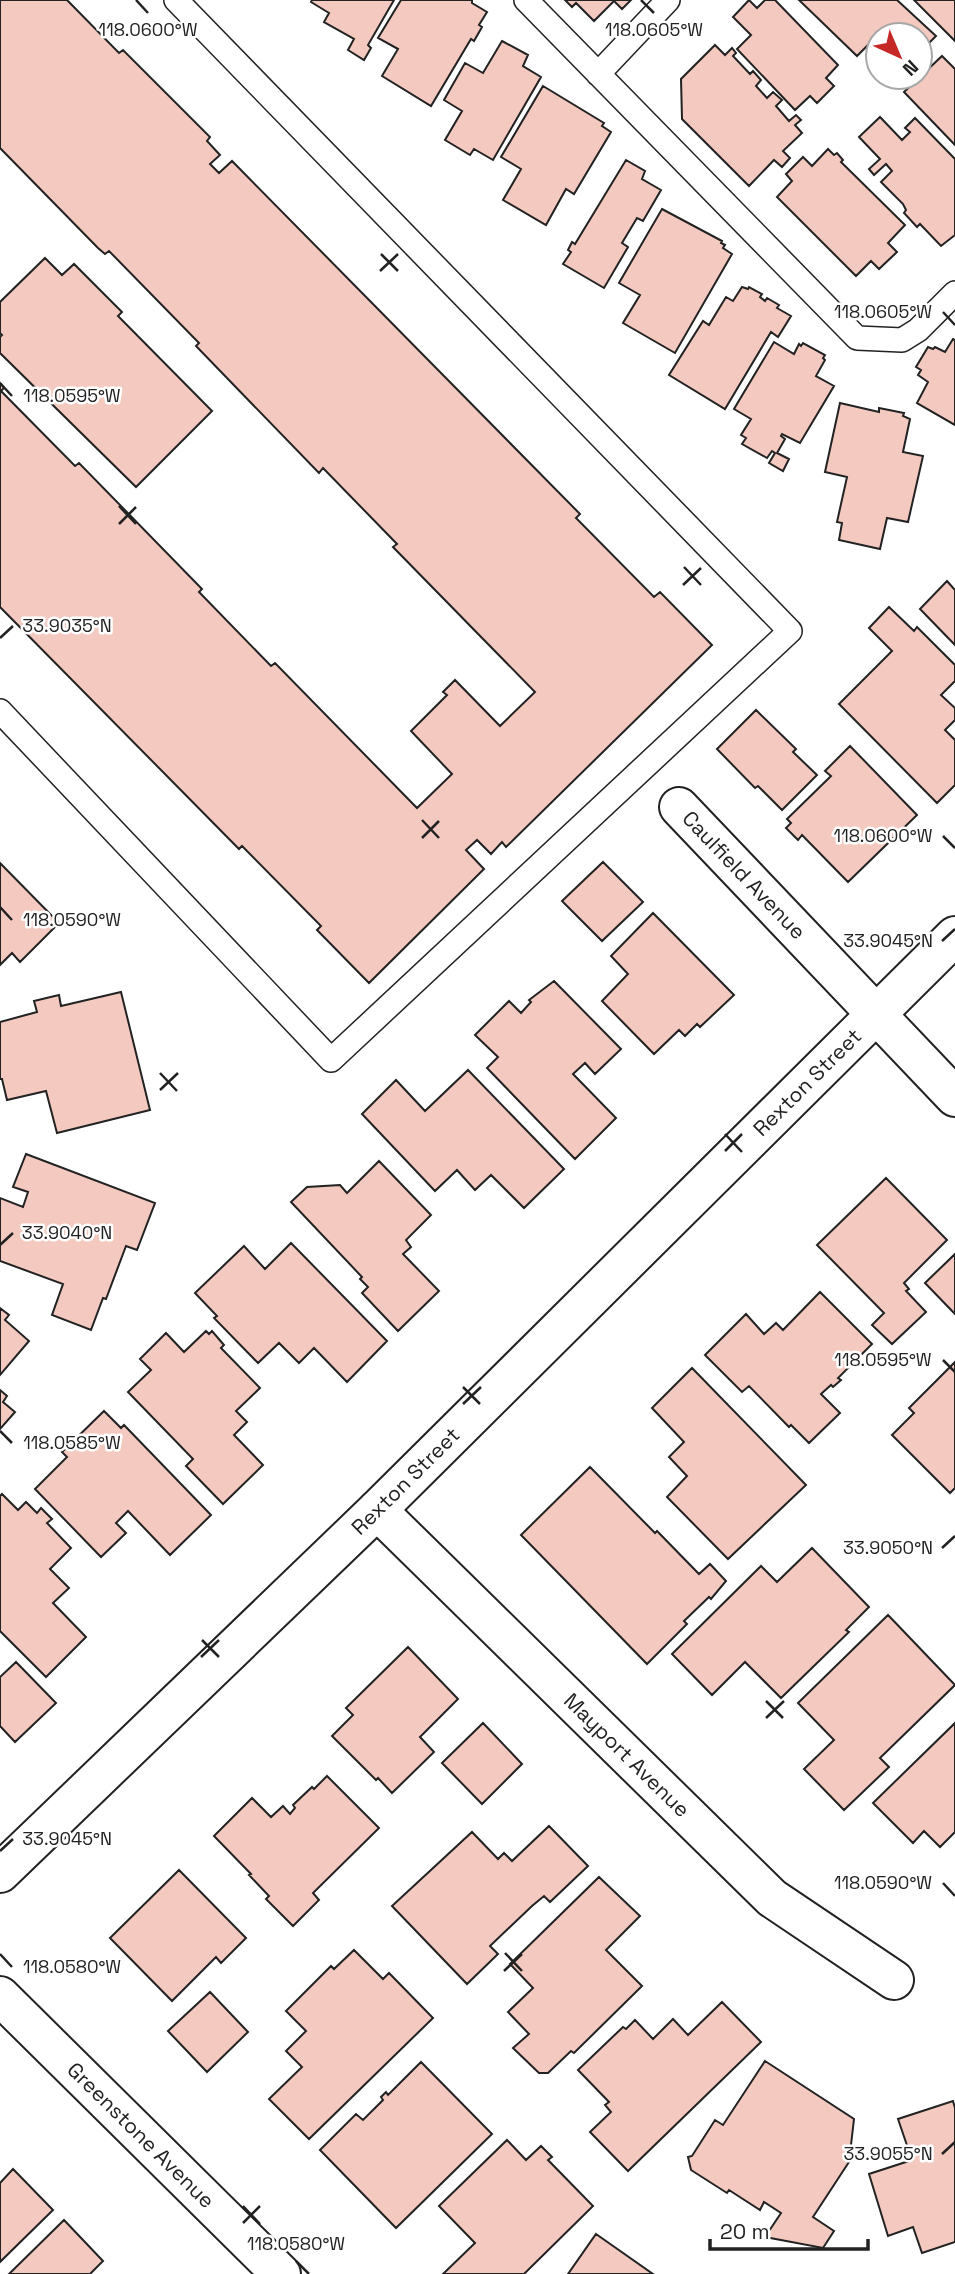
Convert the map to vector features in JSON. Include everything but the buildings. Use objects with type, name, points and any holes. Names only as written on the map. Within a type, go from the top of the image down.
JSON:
[{"type":"street","name":"Caulfield Avenue","points":[[679,807],[955,1097]]},
{"type":"street","name":"Rexton Street","points":[[0,1873],[377,1510],[955,936]]},
{"type":"street","name":"Mayport Avenue","points":[[377,1510],[772,1898],[894,1980]]},
{"type":"street","name":"Greenstone Avenue","points":[[0,1996],[281,2274]]},
{"type":"lane","points":[[0,711],[331,1060],[790,631],[176,0]]},
{"type":"lane","points":[[526,0],[857,338],[902,341],[918,330],[955,293]]},
{"type":"lane","points":[[598,74],[668,0]]}]
